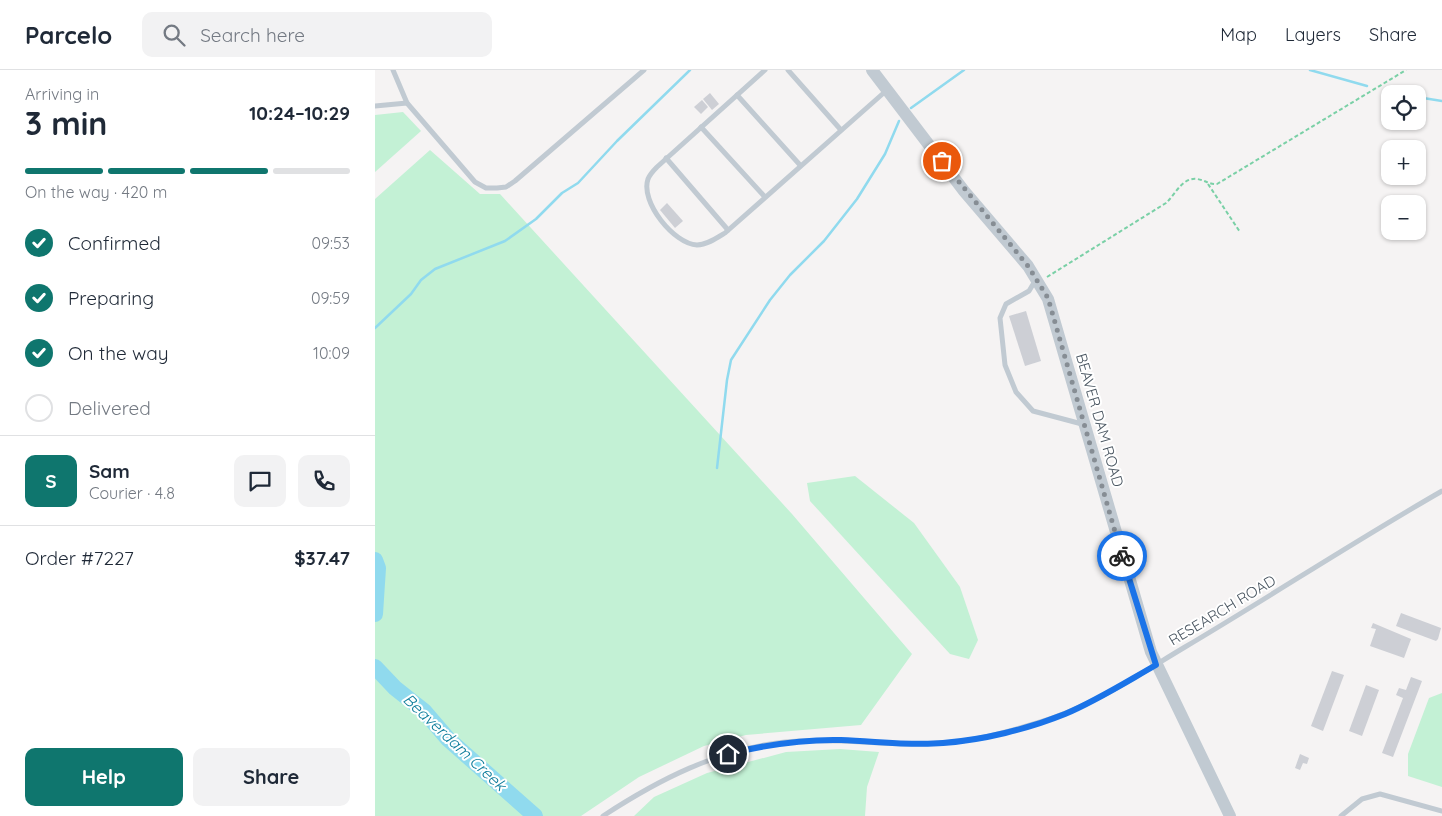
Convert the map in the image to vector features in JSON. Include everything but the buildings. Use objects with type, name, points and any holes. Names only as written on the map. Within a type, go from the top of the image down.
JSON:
[{"type":"street","name":"BEAVER DAM ROAD","points":[[871,70],[1037,280],[1048,298],[1156,665],[1230,816]]},
{"type":"lane","points":[[393,70],[407,103],[475,182],[486,188],[506,187],[520,177],[644,70]]},
{"type":"lane","points":[[765,70],[666,158],[651,174],[647,184],[652,207],[677,237],[694,245],[707,242],[728,230],[887,90]]},
{"type":"lane","points":[[789,70],[841,130]]},
{"type":"lane","points":[[737,95],[800,166]]},
{"type":"lane","points":[[375,106],[407,103]]},
{"type":"lane","points":[[701,127],[765,197]]},
{"type":"lane","points":[[666,158],[728,230]]},
{"type":"lane","points":[[1037,280],[1029,291],[1006,304],[1000,318],[1005,365],[1015,392],[1033,411],[1085,425]]},
{"type":"lane","name":"RESEARCH ROAD","points":[[603,816],[664,780],[728,754],[767,745],[839,740],[927,744],[971,740],[1064,714],[1156,665],[1442,491]]},
{"type":"lane","points":[[1341,816],[1362,799],[1380,794],[1442,811]]},
{"type":"path","points":[[1037,280],[1166,203],[1185,182],[1197,179],[1217,184],[1406,70]]},
{"type":"path","points":[[1207,182],[1240,232]]},
{"type":"green space","points":[[403,112],[421,131],[375,172],[375,115]]},
{"type":"green space","points":[[430,150],[480,194],[500,194],[792,514],[912,654],[861,725],[746,735],[704,746],[639,777],[581,816],[375,816],[375,199]]},
{"type":"green space","points":[[855,476],[914,523],[960,587],[978,640],[969,659],[950,654],[810,501],[807,483]]},
{"type":"green space","points":[[1442,693],[1442,787],[1408,776],[1408,754],[1429,698]]},
{"type":"green space","points":[[840,749],[879,752],[867,787],[865,816],[634,816],[654,797],[707,773],[786,752]]},
{"type":"waterway","points":[[375,328],[411,294],[421,280],[435,269],[505,241],[536,219],[562,193],[578,183],[617,141],[690,70]]},
{"type":"waterway","points":[[911,108],[964,70]]},
{"type":"waterway","points":[[1310,70],[1367,86]]},
{"type":"waterway","points":[[1426,98],[1442,101]]},
{"type":"waterway","points":[[717,468],[731,360],[770,300],[790,275],[824,241],[857,199],[885,154],[899,121]]},
{"type":"waterway","name":"Beaverdam Creek","points":[[375,560],[378,568],[375,614]]},
{"type":"waterway","name":"Beaverdam Creek","points":[[375,667],[395,688],[424,711],[448,739],[535,816]]},
{"type":"way so far","points":[[942,161],[1028,266],[1048,298],[1122,556]]},
{"type":"route","points":[[728,754],[767,745],[802,741],[839,740],[927,744],[971,740],[1038,723],[1078,708],[1156,665],[1122,556]]}]
